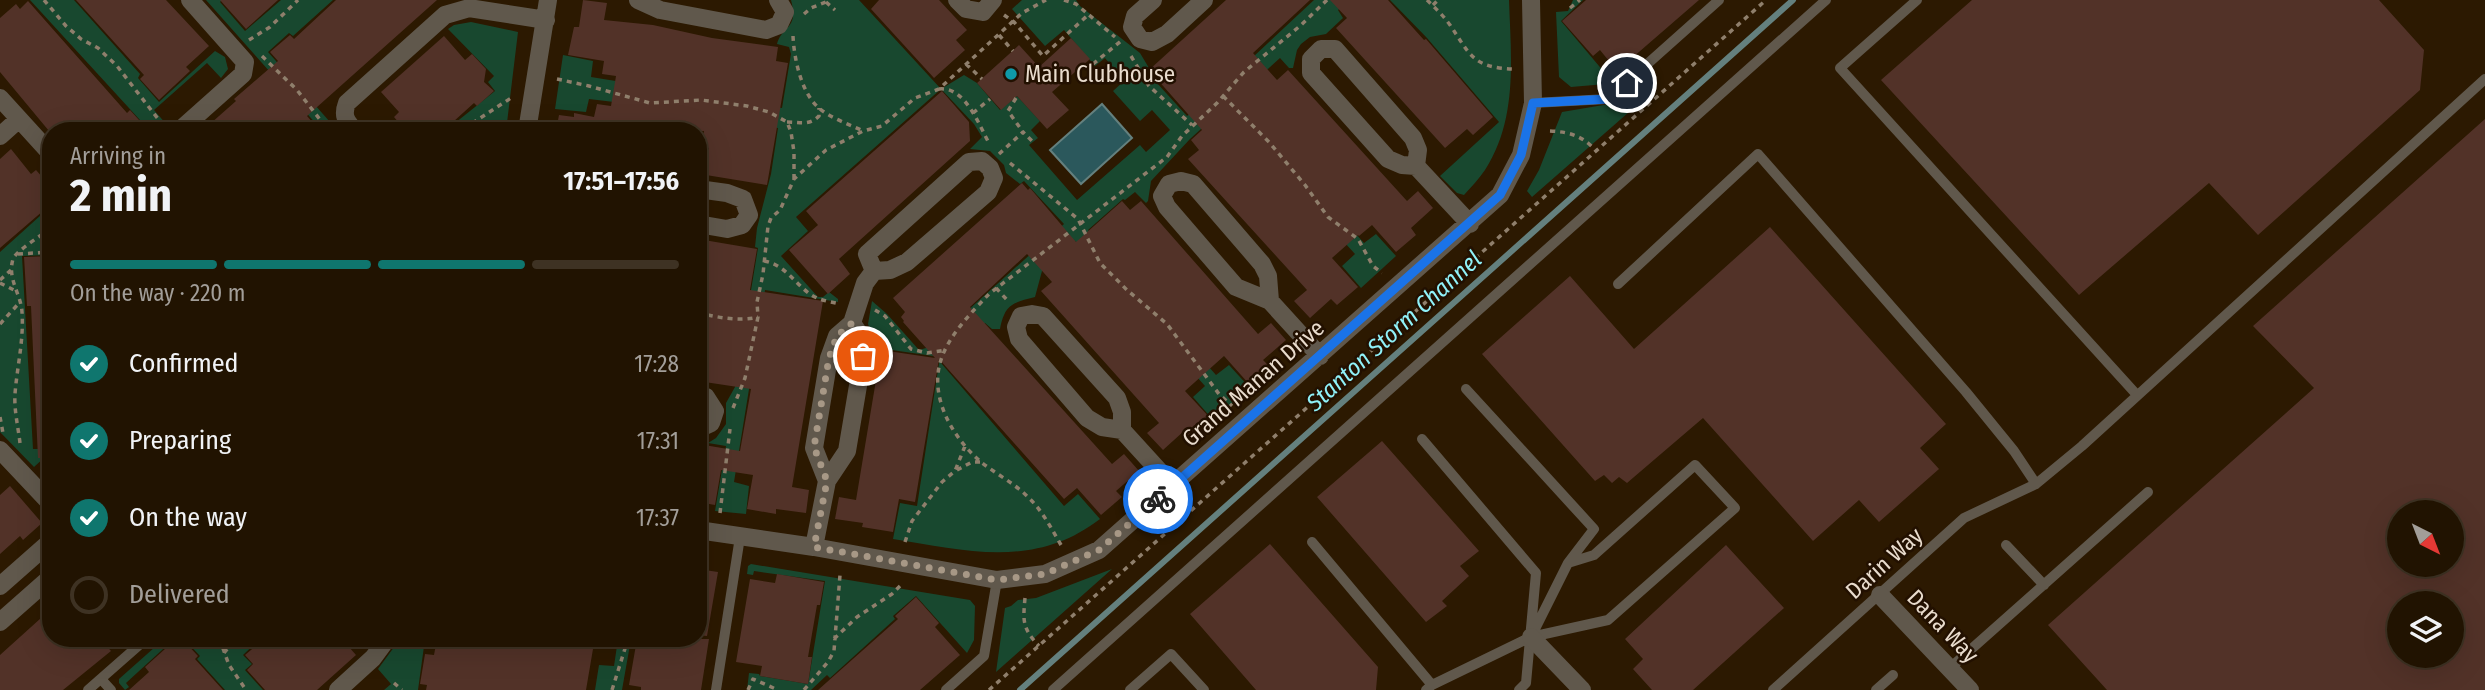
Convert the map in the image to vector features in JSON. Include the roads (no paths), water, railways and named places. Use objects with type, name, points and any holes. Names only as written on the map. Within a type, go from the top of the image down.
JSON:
[{"type":"street","points":[[189,122],[243,74],[244,68],[244,62],[190,0]]},
{"type":"street","points":[[529,122],[548,0]]},
{"type":"street","points":[[638,0],[660,9],[766,30],[779,25],[785,12],[778,0]]},
{"type":"street","points":[[957,0],[966,9],[983,12],[993,0]]},
{"type":"street","points":[[1153,0],[1135,16],[1132,27],[1140,39],[1152,42],[1167,34],[1204,0]]},
{"type":"street","name":"Grand Manan Drive","points":[[707,532],[814,547],[997,580],[1045,574],[1099,550],[1500,195],[1521,155],[1533,103],[1531,0]]},
{"type":"street","points":[[347,122],[344,111],[346,103],[445,15],[469,8],[546,20]]},
{"type":"street","points":[[1416,166],[1418,150],[1413,138],[1335,50],[1321,49],[1311,59],[1311,73],[1388,159],[1416,166],[1470,224]]},
{"type":"street","points":[[0,98],[42,144]]},
{"type":"street","points":[[0,136],[19,119]]},
{"type":"street","points":[[827,481],[814,447],[829,358],[837,336],[852,323],[865,283],[874,271],[890,270],[907,262],[988,191],[994,178],[990,168],[982,161],[969,162],[867,254],[874,271]]},
{"type":"street","points":[[1270,301],[1268,276],[1262,264],[1193,184],[1181,181],[1170,184],[1162,196],[1167,207],[1236,288],[1270,301],[1320,356]]},
{"type":"street","points":[[707,191],[743,199],[748,215],[742,225],[727,229],[707,226]]},
{"type":"street","points":[[1122,430],[1122,412],[1117,398],[1043,316],[1021,316],[1016,327],[1019,339],[1087,418],[1102,428],[1122,430],[1173,486]]},
{"type":"street","points":[[814,547],[827,481],[847,451],[863,356],[863,339],[852,323]]},
{"type":"street","points":[[707,399],[715,411],[711,423],[707,425]]},
{"type":"street","points":[[0,450],[42,494]]},
{"type":"street","points":[[0,586],[42,549]]},
{"type":"street","points":[[0,622],[42,585]]},
{"type":"street","name":"Dana Way","points":[[1880,595],[1970,690]]},
{"type":"street","points":[[1531,637],[1582,690]]},
{"type":"street","points":[[338,690],[381,647]]},
{"type":"lane","points":[[1533,103],[1608,99],[1720,0]]},
{"type":"lane","points":[[1053,690],[1826,0]]},
{"type":"lane","points":[[1917,0],[1840,68],[2137,395]]},
{"type":"lane","name":"Darin Way","points":[[1773,690],[1964,518],[2036,484],[2485,79]]},
{"type":"lane","points":[[1618,284],[1758,154],[1958,383],[2014,451],[2036,484]]},
{"type":"lane","points":[[1466,389],[1594,529],[1568,563],[1531,637]]},
{"type":"lane","points":[[1422,439],[1536,573],[1526,683],[1519,690]]},
{"type":"lane","points":[[1312,542],[1429,687],[1531,637],[1608,620],[1735,508],[1695,465],[1594,555],[1568,563]]},
{"type":"lane","points":[[1950,668],[2148,492]]},
{"type":"lane","points":[[716,690],[740,537]]},
{"type":"lane","points":[[2006,545],[2044,585]]},
{"type":"lane","points":[[946,690],[984,656],[997,580]]},
{"type":"lane","points":[[88,690],[137,647]]},
{"type":"lane","points":[[1130,690],[1171,654],[1204,690]]},
{"type":"lane","points":[[1876,690],[1893,676]]},
{"type":"lane","points":[[101,679],[111,690]]},
{"type":"water","points":[[1102,104],[1132,138],[1081,184],[1050,150]]},
{"type":"waterway","name":"Stanton Storm Channel","points":[[1020,690],[1793,0]]},
{"type":"place","name":"Main Clubhouse","points":[[1011,74]]}]
